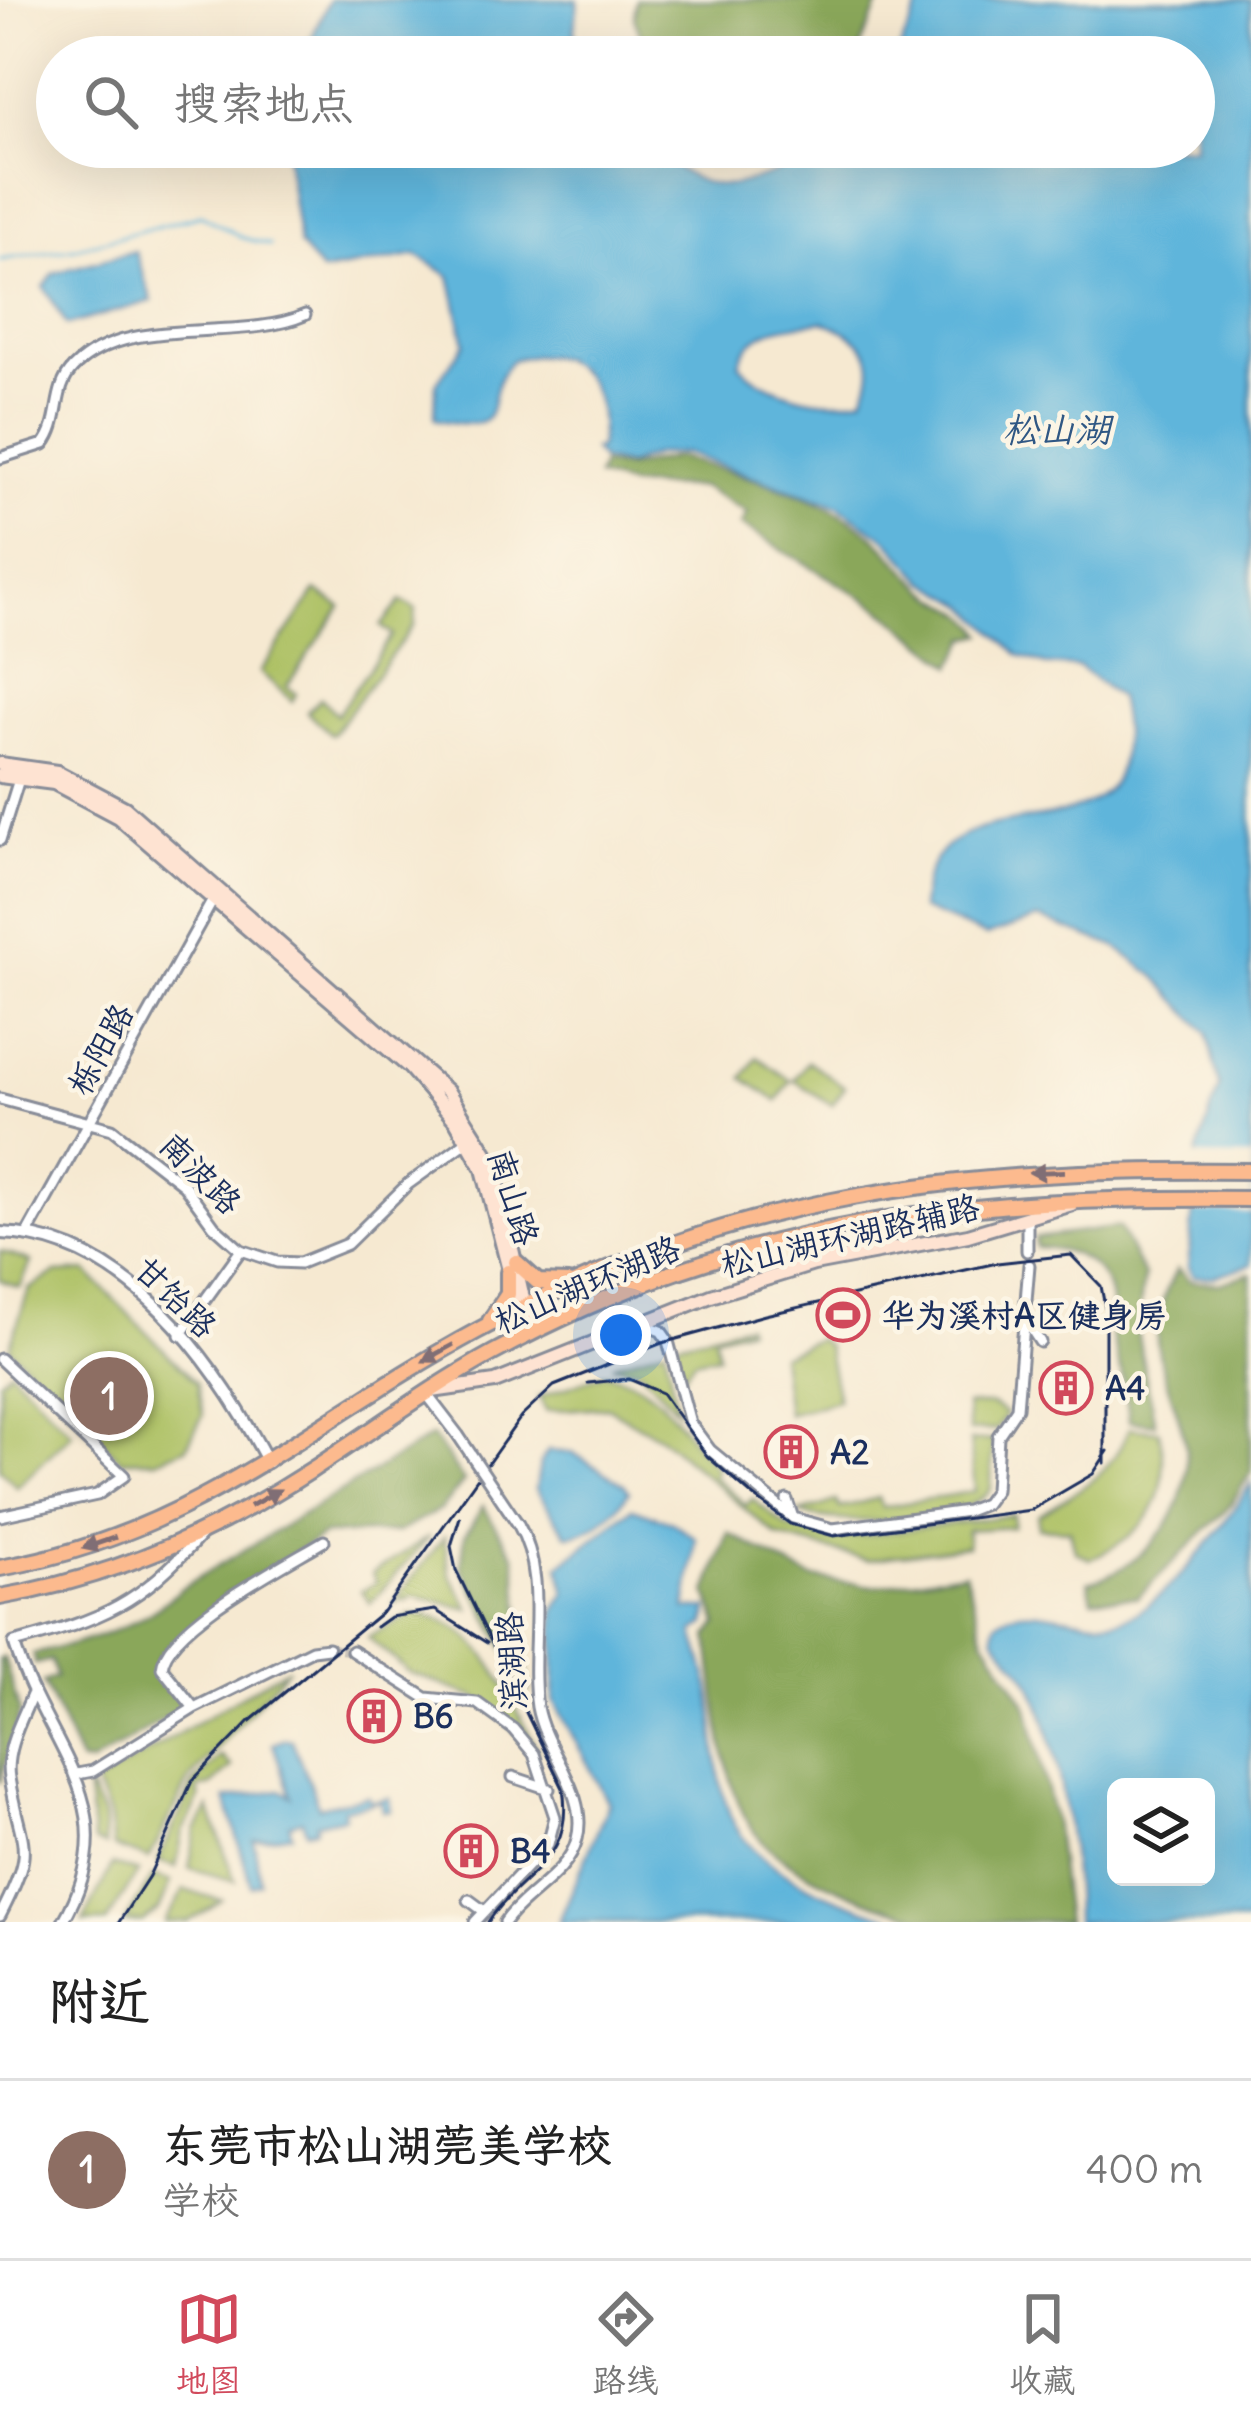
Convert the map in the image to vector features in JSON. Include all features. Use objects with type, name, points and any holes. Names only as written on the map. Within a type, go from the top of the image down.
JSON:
[{"type":"main road","name":"南山路","points":[[0,764],[57,772],[98,790],[410,1067],[468,1141],[490,1192],[512,1267]]},
{"type":"main road","name":"南山路","points":[[0,776],[20,776],[93,800],[217,895],[448,1092],[493,1164],[521,1308],[531,1334]]},
{"type":"main road","name":"松山湖环湖路","points":[[0,1568],[50,1559],[189,1508],[482,1328],[579,1281],[703,1233],[835,1197],[1004,1174],[1251,1171]]},
{"type":"main road","name":"松山湖环湖路辅路","points":[[425,1392],[506,1378],[638,1323],[814,1264],[1027,1219],[1084,1199]]},
{"type":"main road","name":"松山湖环湖路","points":[[0,1597],[57,1587],[202,1534],[310,1472],[425,1392],[531,1334],[673,1274],[809,1231],[966,1205],[1251,1199]]},
{"type":"main road","points":[[482,1328],[505,1299],[512,1267],[538,1282],[579,1281]]},
{"type":"street","points":[[0,458],[32,452],[47,441],[56,425],[62,386],[87,358],[156,333],[222,330],[305,315]]},
{"type":"street","points":[[0,839],[20,776]]},
{"type":"street","name":"栎阳路","points":[[27,1234],[217,895]]},
{"type":"street","name":"南波路","points":[[0,1099],[112,1129],[184,1185],[214,1226],[241,1250],[277,1262],[322,1257],[347,1244],[408,1184],[468,1141]]},
{"type":"street","points":[[1027,1219],[1027,1251]]},
{"type":"street","name":"甘饴路","points":[[0,1233],[27,1234],[94,1259],[152,1304],[222,1384],[268,1462]]},
{"type":"street","points":[[180,1335],[241,1250]]},
{"type":"street","points":[[638,1323],[662,1331],[668,1341],[690,1423],[710,1450],[793,1518],[852,1528],[985,1504],[995,1490],[998,1436],[1020,1396],[1028,1265]]},
{"type":"street","points":[[1025,1319],[1040,1342]]},
{"type":"street","points":[[0,1358],[124,1476],[98,1495],[0,1516]]},
{"type":"street","name":"滨湖路","points":[[425,1392],[518,1524],[533,1561],[538,1713],[575,1798],[579,1830],[564,1863],[505,1922]]},
{"type":"street","points":[[787,1500],[793,1518]]},
{"type":"street","points":[[0,1645],[98,1621],[158,1582],[202,1534]]},
{"type":"street","points":[[194,1708],[162,1668],[168,1649],[230,1598],[324,1540]]},
{"type":"street","points":[[14,1643],[32,1695],[77,1774],[92,1845],[86,1875],[62,1922]]},
{"type":"street","points":[[77,1774],[93,1771],[194,1708],[312,1650],[328,1648]]},
{"type":"street","points":[[352,1651],[411,1694],[477,1703],[513,1729],[534,1754],[555,1816],[548,1844],[475,1922]]},
{"type":"street","points":[[0,1916],[25,1857],[20,1811],[8,1777],[10,1757],[32,1695]]},
{"type":"street","points":[[513,1777],[549,1789]]},
{"type":"street","points":[[469,1900],[484,1911]]},
{"type":"green space","points":[[636,0],[881,0],[865,36],[641,36],[634,17]]},
{"type":"green space","points":[[676,457],[775,486],[846,518],[984,634],[968,638],[953,666],[880,608],[741,525],[747,513],[701,487],[630,486],[597,477],[602,464],[625,468]]},
{"type":"green space","points":[[316,591],[341,607],[287,686],[296,694],[292,701],[260,672]]},
{"type":"green space","points":[[401,601],[416,609],[414,625],[332,735],[307,712],[321,698],[337,715],[392,635],[381,626]]},
{"type":"green space","points":[[757,1057],[791,1081],[777,1101],[743,1078]]},
{"type":"green space","points":[[808,1061],[845,1087],[832,1105],[794,1080]]},
{"type":"green space","points":[[1119,1227],[1144,1276],[1137,1331],[1155,1424],[1129,1421],[1111,1335],[1111,1302],[1102,1277],[1074,1254],[1036,1247],[1035,1238]]},
{"type":"green space","points":[[0,1251],[31,1262],[20,1288],[0,1280]]},
{"type":"green space","points":[[1177,1269],[1190,1281],[1219,1283],[1251,1273],[1251,1472],[1229,1507],[1138,1597],[1092,1599],[1088,1582],[1109,1575],[1145,1550],[1161,1534],[1182,1495],[1186,1450],[1157,1340],[1162,1303]]},
{"type":"green space","points":[[86,1271],[197,1383],[203,1415],[186,1448],[156,1460],[121,1460],[9,1348],[29,1289],[56,1273]]},
{"type":"green space","points":[[746,1324],[747,1328],[714,1336],[718,1355],[694,1360],[681,1378],[674,1343]]},
{"type":"green space","points":[[818,1339],[827,1346],[838,1400],[787,1414],[780,1355]]},
{"type":"green space","points":[[665,1347],[677,1410],[639,1369],[612,1365]]},
{"type":"green space","points":[[10,1370],[72,1433],[17,1487],[0,1469],[0,1380]]},
{"type":"green space","points":[[605,1373],[643,1387],[657,1398],[717,1469],[713,1476],[746,1505],[752,1499],[787,1527],[831,1540],[1013,1515],[1013,1527],[967,1530],[967,1546],[868,1560],[778,1537],[660,1437],[607,1407],[546,1411],[539,1397]]},
{"type":"green space","points":[[966,1405],[992,1405],[1006,1414],[996,1430],[969,1431]]},
{"type":"green space","points":[[1129,1428],[1159,1431],[1163,1455],[1160,1494],[1143,1524],[1129,1537],[1090,1559],[1075,1551],[1070,1530],[1038,1528],[1038,1515],[1104,1469]]},
{"type":"green space","points":[[432,1436],[464,1481],[441,1509],[398,1532],[324,1535],[228,1594],[159,1656],[158,1668],[185,1706],[91,1764],[81,1763],[43,1682],[56,1677],[51,1660],[35,1664],[33,1654],[130,1624]]},
{"type":"green space","points":[[993,1440],[991,1489],[955,1511],[871,1521],[799,1513],[836,1501],[840,1508],[878,1498],[882,1507],[975,1491],[970,1441]]},
{"type":"green space","points":[[483,1506],[515,1556],[529,1693],[461,1567],[465,1535]]},
{"type":"green space","points":[[728,1533],[812,1578],[874,1586],[965,1572],[984,1638],[1028,1707],[1054,1820],[1066,1922],[955,1922],[906,1913],[819,1879],[793,1865],[755,1833],[727,1765],[708,1636],[718,1624],[707,1593]]},
{"type":"green space","points":[[430,1536],[370,1603],[361,1591],[376,1582],[372,1574]]},
{"type":"green space","points":[[444,1537],[450,1574],[470,1609],[415,1596],[394,1602]]},
{"type":"green space","points":[[413,1614],[458,1629],[476,1644],[504,1685],[538,1752],[479,1699],[408,1672],[368,1637]]},
{"type":"green space","points":[[4,1658],[20,1712],[0,1783],[0,1659]]},
{"type":"green space","points":[[289,1667],[190,1779],[149,1859],[113,1847],[109,1815],[95,1784]]},
{"type":"green space","points":[[221,1756],[232,1767],[212,1785],[198,1789],[200,1798],[183,1832],[176,1867],[158,1861],[194,1783]]},
{"type":"green space","points":[[87,1785],[103,1816],[105,1846],[94,1842]]},
{"type":"green space","points":[[209,1808],[235,1881],[189,1868],[196,1830]]},
{"type":"green space","points":[[112,1865],[138,1872],[107,1922],[83,1922]]},
{"type":"green space","points":[[153,1876],[171,1882],[159,1910],[143,1922],[125,1922]]},
{"type":"green space","points":[[184,1890],[222,1900],[187,1922],[165,1922]]},
{"type":"water","points":[[329,0],[578,0],[576,36],[313,36]]},
{"type":"water","name":"松山湖","points":[[922,0],[1251,0],[1251,1265],[1212,1277],[1193,1276],[1188,1268],[1198,1151],[1219,1087],[1207,1033],[1155,976],[1116,947],[1039,918],[986,936],[921,909],[934,863],[961,837],[998,824],[1077,809],[1107,791],[1122,756],[1118,697],[1079,667],[1046,665],[1019,655],[967,605],[925,581],[886,538],[838,506],[685,453],[656,454],[627,465],[601,460],[593,450],[599,448],[598,407],[583,374],[570,363],[554,357],[512,360],[501,374],[486,419],[461,423],[435,419],[436,384],[465,343],[450,276],[417,255],[322,272],[299,245],[288,168],[676,168],[721,186],[788,168],[1215,168],[1215,36],[906,36]],"holes":[[[822,321],[848,333],[870,358],[863,397],[832,401],[796,396],[763,383],[739,363],[753,341],[772,330]]]},
{"type":"water","points":[[135,251],[152,301],[67,325],[44,287],[54,273]]},
{"type":"water","points":[[548,1451],[573,1453],[629,1491],[602,1521],[567,1535],[536,1489],[540,1463]]},
{"type":"water","points":[[1251,1483],[1251,1922],[1075,1922],[1069,1833],[1049,1732],[1029,1681],[994,1636],[995,1623],[1023,1612],[1122,1619],[1157,1598],[1211,1540]]},
{"type":"water","points":[[632,1508],[672,1522],[696,1538],[686,1609],[708,1608],[706,1624],[694,1632],[711,1695],[721,1786],[742,1836],[760,1855],[807,1885],[907,1922],[559,1922],[609,1803],[554,1701],[555,1610],[566,1592],[559,1566]]},
{"type":"water","points":[[292,1740],[319,1807],[368,1796],[371,1802],[389,1798],[391,1810],[383,1811],[381,1801],[343,1809],[344,1817],[316,1823],[316,1829],[306,1831],[302,1820],[289,1824],[292,1834],[254,1840],[260,1882],[251,1886],[226,1799],[280,1790],[291,1796],[273,1744]]},
{"type":"pier","points":[[1192,1156],[1251,1157],[1251,1213],[1188,1212]]},
{"type":"waterway","points":[[0,260],[76,248],[201,215],[243,238],[270,245]]},
{"type":"tunnel","points":[[328,1648],[352,1651]]},
{"type":"tram line","points":[[119,1922],[149,1876],[192,1781],[250,1721],[383,1611],[521,1417],[554,1386],[662,1343],[765,1315],[997,1263],[1071,1255],[1101,1286],[1105,1307],[1105,1463]]},
{"type":"tram line","points":[[588,1383],[629,1379],[662,1393],[707,1456],[753,1496],[790,1524],[834,1536],[1031,1510],[1093,1474],[1108,1451]]},
{"type":"tram line","points":[[460,1517],[451,1546],[456,1570],[563,1788],[565,1813],[554,1849],[488,1922]]},
{"type":"tram line","points":[[376,1627],[390,1617],[435,1610],[487,1643]]},
{"type":"place","name":"华为溪村A区健身房","points":[[843,1315]]},
{"type":"place","name":"A4","points":[[1066,1388]]},
{"type":"place","name":"东莞市松山湖莞美学校","points":[[109,1396]]},
{"type":"place","name":"A2","points":[[791,1452]]},
{"type":"place","name":"B6","points":[[374,1716]]},
{"type":"place","name":"B4","points":[[471,1851]]}]
